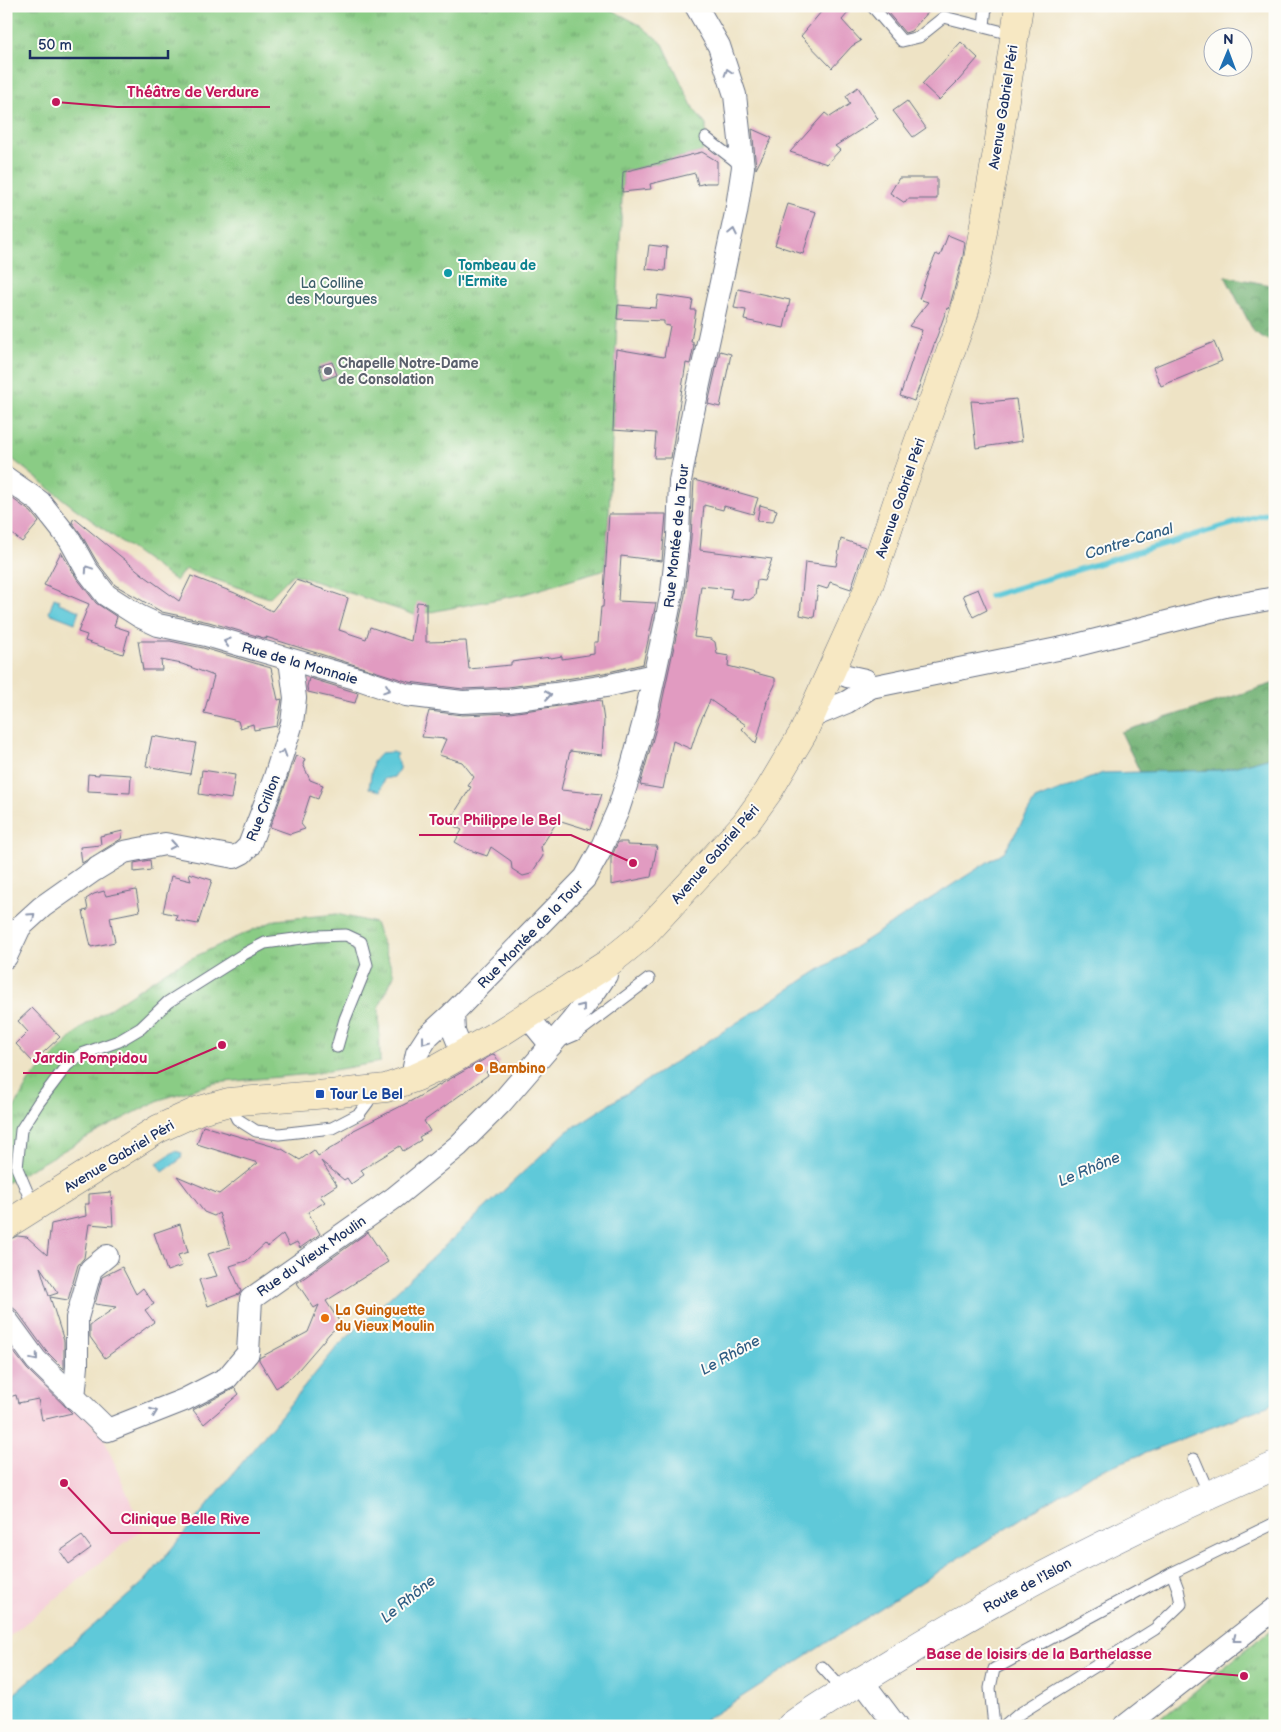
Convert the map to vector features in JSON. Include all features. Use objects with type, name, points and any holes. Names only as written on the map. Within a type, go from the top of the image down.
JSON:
[{"type":"main road","name":"Avenue Gabriel Péri","points":[[15,1215],[158,1129],[200,1110],[229,1102],[386,1088],[417,1077],[462,1054],[500,1033],[607,964],[643,935],[745,824],[789,759],[811,717],[868,589],[896,504],[964,314],[978,259],[998,146],[1019,6]]},
{"type":"street","name":"Rue Montée de la Tour","points":[[417,1077],[414,1067],[417,1053],[428,1036],[453,1013],[585,878],[600,852],[618,810],[630,773],[672,592],[678,537],[680,481],[693,412],[723,279],[743,167],[735,95],[720,46],[696,6]]},
{"type":"street","name":"Rue de la Monnaie","points":[[6,478],[40,502],[70,540],[86,568],[106,595],[139,616],[158,625],[206,635],[362,680],[406,695],[462,702],[509,700],[556,694],[606,686],[654,675]]},
{"type":"street","points":[[811,717],[847,702],[871,687],[1077,645],[1226,607],[1275,598]]},
{"type":"street","name":"Rue Crillon","points":[[6,957],[20,927],[42,907],[124,852],[166,844],[234,857],[242,853],[248,846],[271,788],[292,723],[295,698],[290,660]]},
{"type":"street","points":[[833,670],[847,676],[865,680],[871,687]]},
{"type":"street","name":"Rue du Vieux Moulin","points":[[6,1319],[36,1360],[108,1430],[184,1400],[227,1378],[248,1353],[251,1299],[394,1198],[458,1146],[501,1103],[596,990],[606,975],[607,964]]},
{"type":"street","points":[[453,1013],[454,1032],[462,1054]]},
{"type":"street","points":[[527,1016],[551,1044]]},
{"type":"street","points":[[74,1398],[77,1366],[77,1318],[91,1269],[107,1256]]},
{"type":"street","name":"Route de l'Islon","points":[[791,1726],[937,1634],[1070,1560],[1209,1494],[1275,1466]]},
{"type":"street","points":[[1125,1726],[1275,1609]]},
{"type":"street","points":[[853,1686],[896,1726]]},
{"type":"lane","points":[[872,6],[902,41],[919,37],[944,18],[984,26],[1015,35]]},
{"type":"lane","points":[[984,26],[986,6]]},
{"type":"lane","points":[[706,138],[743,167]]},
{"type":"lane","points":[[15,1215],[21,1130],[67,1065],[82,1054],[120,1041],[141,1028],[168,1002],[244,954],[265,943],[317,936],[346,935],[361,942],[367,965],[336,1047]]},
{"type":"lane","points":[[551,1044],[575,1035],[649,979]]},
{"type":"lane","points":[[229,1102],[237,1119],[256,1131],[279,1134],[332,1128],[359,1114],[368,1102],[369,1090]]},
{"type":"lane","points":[[1194,1459],[1209,1494]]},
{"type":"lane","points":[[994,1726],[990,1688],[994,1669],[1172,1573],[1275,1523]]},
{"type":"lane","points":[[1005,1726],[1019,1714],[1155,1629],[1180,1604],[1178,1589],[1172,1573]]},
{"type":"lane","points":[[822,1667],[853,1686]]},
{"type":"shaded area","points":[[6,1331],[103,1436],[142,1529],[6,1639]]},
{"type":"green space","name":"La Colline des Mourgues","points":[[6,6],[604,6],[640,25],[663,44],[693,108],[706,125],[706,138],[702,152],[623,172],[605,570],[524,594],[415,615],[293,574],[269,598],[185,569],[176,581],[73,507],[6,454]]},
{"type":"green space","points":[[1225,276],[1275,286],[1275,344],[1254,332]]},
{"type":"green space","points":[[1275,683],[1275,756],[1222,770],[1140,772],[1121,732]]},
{"type":"green space","points":[[337,914],[375,923],[394,975],[379,1007],[380,1062],[311,1074],[214,1083],[159,1100],[93,1134],[6,1183],[6,1123],[29,1081],[82,1027],[171,968],[232,939],[276,920]]},
{"type":"green space","points":[[1275,1626],[1275,1726],[1152,1726]]},
{"type":"water","points":[[54,598],[59,600],[59,603],[79,611],[75,623],[49,613]]},
{"type":"water","points":[[392,752],[397,754],[395,757],[399,762],[399,769],[394,777],[384,779],[380,791],[369,788],[373,762],[381,753]]},
{"type":"water","name":"Le Rhône","points":[[1275,756],[1275,1403],[1091,1474],[696,1726],[6,1726],[6,1701],[145,1581],[337,1347],[566,1132],[1005,851],[1035,800],[1103,773],[1222,770]]},
{"type":"water","points":[[175,1151],[182,1153],[181,1159],[163,1172],[157,1163]]},
{"type":"building","points":[[826,6],[854,6],[842,20],[861,41],[852,46],[832,68],[801,36]]},
{"type":"building","points":[[882,6],[934,6],[911,31],[905,33]]},
{"type":"building","points":[[961,42],[978,58],[939,100],[922,84]]},
{"type":"building","points":[[858,87],[878,119],[835,146],[840,150],[827,164],[790,152],[825,113],[830,117],[850,104],[846,96]]},
{"type":"building","points":[[907,101],[926,128],[913,137],[893,111]]},
{"type":"building","points":[[752,129],[772,138],[756,169],[756,167]]},
{"type":"building","points":[[702,152],[717,161],[717,183],[698,185],[695,173],[650,184],[651,189],[622,192],[623,172]]},
{"type":"building","points":[[899,178],[937,178],[937,199],[908,199],[905,203],[890,193]]},
{"type":"building","points":[[788,204],[816,212],[803,254],[775,245]]},
{"type":"building","points":[[948,235],[965,242],[963,256],[949,309],[947,308],[914,401],[900,396],[922,330],[909,326],[928,302],[919,299],[936,254],[940,256]]},
{"type":"building","points":[[649,245],[667,247],[665,271],[646,269]]},
{"type":"building","points":[[738,289],[790,300],[784,328],[744,320],[746,310],[734,308]]},
{"type":"building","points":[[658,295],[693,300],[691,310],[696,310],[691,342],[694,345],[690,364],[686,363],[671,458],[654,458],[656,433],[613,430],[616,349],[664,357],[670,326],[664,325],[664,321],[617,319],[618,305],[656,308]]},
{"type":"building","points":[[1214,342],[1222,361],[1161,386],[1153,367]]},
{"type":"building","points":[[720,351],[731,354],[720,407],[708,404]]},
{"type":"building","name":"Chapelle Notre-Dame de Consolation","points":[[332,362],[337,375],[323,380],[319,366]]},
{"type":"building","points":[[1016,399],[1022,441],[976,448],[971,401],[989,402]]},
{"type":"building","points":[[694,480],[758,498],[753,514],[724,506],[723,510],[704,505],[700,550],[772,559],[764,581],[757,580],[755,596],[749,600],[730,598],[732,589],[701,586],[694,637],[711,639],[715,642],[717,654],[729,656],[728,666],[775,678],[775,685],[766,703],[756,744],[742,729],[746,725],[710,700],[691,749],[673,741],[663,789],[640,785],[658,721],[685,595],[691,538]]},
{"type":"building","points":[[6,494],[31,512],[39,522],[22,542],[6,529]]},
{"type":"building","points":[[760,505],[777,510],[773,522],[757,521]]},
{"type":"building","points":[[609,514],[666,514],[662,561],[621,556],[618,601],[656,603],[643,664],[604,673],[553,681],[508,687],[463,689],[409,682],[266,637],[267,639],[209,622],[162,612],[115,585],[97,562],[72,522],[74,518],[142,574],[179,601],[191,576],[235,593],[272,611],[296,580],[348,598],[339,630],[366,639],[370,627],[411,641],[417,602],[426,603],[426,642],[466,641],[469,669],[511,665],[511,662],[551,657],[562,656],[562,659],[594,654],[594,642],[598,642],[601,607],[603,607]]},
{"type":"building","points":[[841,539],[865,547],[851,589],[830,582],[827,589],[818,586],[814,618],[800,615],[805,562],[836,566]]},
{"type":"building","points":[[61,552],[76,577],[96,603],[117,617],[114,626],[129,631],[123,654],[85,641],[87,635],[78,632],[89,604],[44,585]]},
{"type":"building","points":[[978,589],[987,610],[973,617],[963,595]]},
{"type":"building","points":[[138,641],[170,641],[203,648],[271,668],[278,700],[282,699],[277,726],[254,730],[253,724],[240,728],[238,721],[204,713],[214,676],[182,664],[161,660],[162,670],[143,670]]},
{"type":"building","points":[[309,678],[358,693],[355,703],[308,692]]},
{"type":"building","points":[[601,700],[604,721],[602,755],[570,751],[561,790],[602,794],[590,830],[558,820],[541,847],[543,856],[531,874],[523,876],[512,869],[511,861],[491,847],[487,856],[467,849],[455,842],[462,830],[448,823],[471,787],[468,786],[474,777],[462,762],[439,755],[446,739],[422,737],[429,711],[462,715],[510,713]]},
{"type":"building","points":[[152,736],[196,743],[190,774],[146,766]]},
{"type":"building","points":[[296,755],[305,759],[303,764],[310,780],[323,785],[318,799],[310,796],[301,824],[305,829],[290,834],[270,827]]},
{"type":"building","points":[[202,770],[235,775],[231,799],[199,794]]},
{"type":"building","points":[[99,773],[131,775],[130,793],[87,791],[88,774],[99,775]]},
{"type":"building","points":[[123,831],[121,839],[82,863],[80,847],[101,845],[100,836]]},
{"type":"building","points":[[618,842],[627,842],[627,845],[657,846],[651,877],[611,885],[611,858]]},
{"type":"building","points":[[150,860],[151,870],[134,872],[134,863]]},
{"type":"building","points":[[189,873],[212,880],[198,924],[176,920],[177,915],[163,912],[171,876],[191,881]]},
{"type":"building","points":[[136,890],[140,911],[110,917],[115,942],[91,947],[83,911],[88,910],[86,899],[104,891],[106,896]]},
{"type":"building","points":[[32,1008],[60,1037],[33,1062],[16,1044],[28,1032],[18,1021]]},
{"type":"building","points":[[494,1054],[500,1063],[486,1072],[488,1075],[424,1121],[430,1131],[419,1137],[421,1140],[403,1151],[400,1146],[361,1170],[364,1175],[351,1184],[347,1178],[344,1180],[321,1161],[337,1185],[320,1196],[325,1202],[308,1212],[320,1234],[300,1248],[297,1242],[289,1246],[283,1234],[267,1247],[265,1244],[246,1261],[230,1266],[241,1291],[239,1294],[208,1306],[199,1280],[217,1276],[208,1254],[230,1247],[219,1213],[214,1216],[204,1212],[177,1176],[219,1194],[258,1163],[197,1144],[203,1126],[282,1149],[300,1160],[314,1150],[318,1156],[340,1143],[354,1130],[411,1101]]},
{"type":"building","points":[[111,1192],[113,1226],[89,1224],[84,1258],[78,1265],[68,1300],[50,1297],[64,1341],[64,1369],[46,1351],[17,1311],[12,1307],[6,1306],[6,1241],[17,1236],[27,1237],[47,1255],[51,1224],[86,1216],[85,1204],[89,1204],[89,1194]],"holes":[[[40,1267],[58,1293],[49,1296]]]},
{"type":"building","points":[[180,1224],[188,1252],[178,1255],[182,1266],[167,1271],[154,1233]]},
{"type":"building","name":"La Guinguette du Vieux Moulin","points":[[368,1232],[388,1262],[326,1301],[341,1324],[330,1333],[293,1376],[276,1388],[259,1358],[308,1332],[319,1305],[314,1308],[297,1283]]},
{"type":"building","points":[[122,1267],[136,1294],[143,1288],[154,1304],[145,1310],[154,1322],[105,1358],[90,1337],[90,1325],[116,1307],[95,1304],[102,1277]]},
{"type":"building","points":[[6,1342],[27,1369],[72,1413],[42,1420],[38,1399],[18,1403],[16,1395],[6,1398]]},
{"type":"building","points":[[235,1388],[239,1394],[204,1424],[193,1410]]},
{"type":"building","points":[[82,1536],[91,1548],[69,1564],[60,1551]]},
{"type":"waterway","name":"Contre-Canal","points":[[990,596],[1275,511]]},
{"type":"place","name":"Théâtre de Verdure","points":[[56,102]]},
{"type":"place","name":"Tombeau de l'Ermite","points":[[448,273]]},
{"type":"place","name":"Chapelle Notre-Dame de Consolation","points":[[328,371]]},
{"type":"place","name":"Tour Philippe le Bel","points":[[633,863]]},
{"type":"place","name":"Jardin Pompidou","points":[[222,1045]]},
{"type":"place","name":"Bambino","points":[[479,1068]]},
{"type":"place","name":"Tour Le Bel","points":[[320,1094]]},
{"type":"place","name":"La Guinguette du Vieux Moulin","points":[[325,1318]]},
{"type":"place","name":"Clinique Belle Rive","points":[[64,1483]]},
{"type":"place","name":"Base de loisirs de la Barthelasse","points":[[1244,1676]]}]
